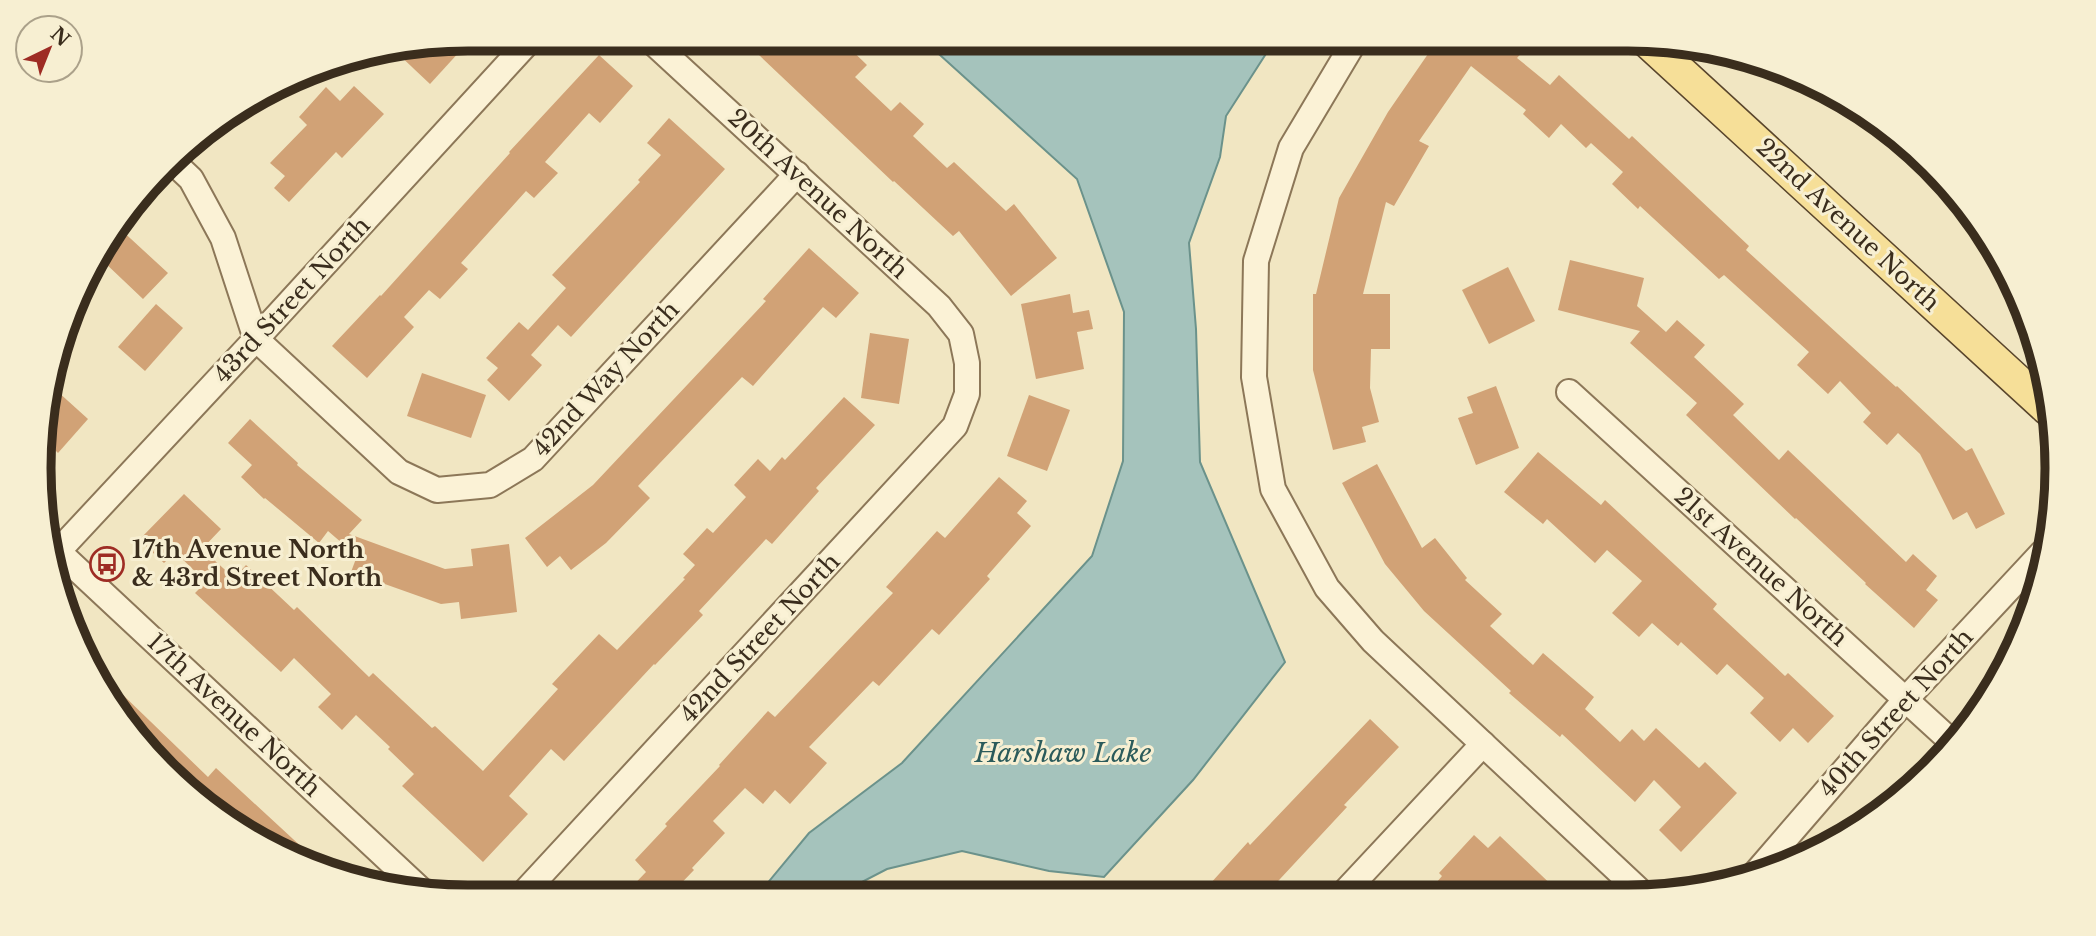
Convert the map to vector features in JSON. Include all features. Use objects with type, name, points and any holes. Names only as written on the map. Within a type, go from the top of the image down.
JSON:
[{"type":"main road","name":"22nd Avenue North","points":[[1659,52],[2040,401]]},
{"type":"street","name":"43rd Street North","points":[[58,545],[256,339],[519,51]]},
{"type":"street","name":"20th Avenue North","points":[[663,51],[939,306],[961,334],[967,363]]},
{"type":"street","points":[[1348,51],[1291,148],[1256,261],[1254,377],[1273,489],[1327,588],[1373,641],[1633,885]]},
{"type":"street","points":[[179,168],[191,180],[223,238],[256,339]]},
{"type":"street","name":"42nd Way North","points":[[256,339],[399,472],[437,490],[490,485],[533,459],[797,174]]},
{"type":"street","name":"42nd Street North","points":[[531,885],[955,426],[967,394],[967,363]]},
{"type":"street","name":"21st Avenue North","points":[[1569,392],[1947,737]]},
{"type":"street","name":"17th Avenue North","points":[[61,560],[413,882]]},
{"type":"street","name":"40th Street North","points":[[1766,862],[1906,699],[2034,561]]},
{"type":"street","points":[[1351,885],[1483,744]]},
{"type":"water","name":"Harshaw Lake","points":[[935,51],[1268,51],[1226,116],[1220,157],[1189,243],[1196,329],[1200,462],[1285,662],[1193,780],[1104,877],[1049,871],[962,851],[887,869],[856,885],[766,885],[809,833],[902,763],[1092,556],[1123,461],[1124,312],[1077,179]]},
{"type":"building","points":[[460,51],[430,84],[401,56]]},
{"type":"building","points":[[755,51],[852,51],[867,65],[855,77],[891,111],[900,102],[924,124],[913,136],[947,168],[954,162],[1006,211],[1014,204],[1057,258],[1011,296],[959,231],[953,236]]},
{"type":"building","points":[[1430,51],[1523,51],[1517,58],[1550,85],[1559,75],[1629,139],[1632,136],[1749,246],[1746,250],[1966,451],[1972,448],[2005,514],[1976,529],[1967,512],[1953,520],[1920,454],[1898,433],[1887,445],[1863,422],[1871,413],[1840,381],[1828,394],[1797,365],[1809,352],[1724,275],[1719,279],[1640,206],[1638,209],[1612,184],[1623,172],[1591,143],[1586,148],[1561,124],[1549,138],[1523,114],[1526,110],[1471,66],[1419,141],[1429,146],[1394,206],[1386,202],[1363,294],[1390,294],[1390,349],[1371,349],[1370,388],[1379,422],[1362,427],[1366,442],[1333,450],[1313,370],[1313,294],[1316,294],[1339,198],[1388,112]]},
{"type":"building","points":[[599,55],[633,86],[600,123],[589,113],[545,162],[558,173],[534,198],[526,191],[461,263],[468,269],[440,299],[429,290],[404,317],[414,327],[367,378],[332,346],[381,296]]},
{"type":"building","points":[[354,86],[384,114],[342,158],[336,152],[289,202],[274,188],[285,176],[270,163],[307,125],[299,117],[326,87],[340,101]]},
{"type":"building","points":[[669,118],[725,169],[571,337],[558,325],[531,355],[542,365],[509,401],[487,380],[498,368],[486,358],[519,322],[528,330],[566,288],[552,275],[640,182],[638,180],[661,155],[647,143]]},
{"type":"building","points":[[124,232],[168,273],[143,299],[105,263]]},
{"type":"building","points":[[809,248],[859,293],[836,318],[823,307],[753,386],[742,377],[638,486],[650,498],[606,543],[571,570],[560,556],[547,567],[525,538],[593,485],[766,301],[763,299]]},
{"type":"building","points":[[1570,260],[1644,278],[1637,306],[1666,332],[1677,320],[1705,345],[1694,357],[1744,404],[1733,415],[1779,460],[1788,450],[1906,562],[1913,554],[1937,576],[1926,590],[1938,600],[1914,628],[1686,415],[1697,403],[1630,343],[1640,331],[1558,310]]},
{"type":"building","points":[[1508,267],[1535,321],[1489,344],[1462,290]]},
{"type":"building","points":[[1070,294],[1073,313],[1089,310],[1093,329],[1077,332],[1084,369],[1036,379],[1021,304]]},
{"type":"building","points":[[156,304],[183,328],[145,371],[118,347]]},
{"type":"building","points":[[870,333],[909,339],[899,404],[861,398]]},
{"type":"building","points":[[422,373],[486,395],[471,438],[407,416]]},
{"type":"building","points":[[1496,386],[1519,448],[1476,465],[1458,418],[1473,413],[1467,397]]},
{"type":"building","points":[[58,392],[88,419],[58,453],[52,447]]},
{"type":"building","points":[[1029,395],[1070,410],[1047,471],[1007,456]]},
{"type":"building","points":[[844,397],[875,425],[816,488],[819,491],[772,544],[766,539],[699,611],[703,615],[564,761],[551,749],[509,796],[528,814],[483,862],[402,786],[414,774],[356,715],[342,730],[318,707],[331,694],[294,658],[281,672],[195,593],[206,582],[175,552],[164,563],[139,540],[184,494],[221,529],[202,549],[234,578],[246,565],[294,610],[297,607],[369,677],[373,673],[483,771],[558,689],[552,684],[599,634],[617,650],[685,579],[683,578],[695,565],[683,554],[707,528],[713,533],[746,497],[734,485],[758,459],[770,471],[782,457],[785,460]]},
{"type":"building","points":[[250,419],[298,463],[297,465],[362,520],[349,534],[445,569],[473,566],[471,549],[509,544],[517,612],[461,619],[459,602],[441,604],[351,572],[357,556],[328,531],[319,543],[241,477],[252,465],[228,443]]},
{"type":"building","points":[[1538,452],[1601,505],[1605,500],[1717,604],[1713,609],[1785,676],[1788,673],[1834,716],[1808,743],[1793,728],[1780,742],[1750,713],[1764,698],[1727,664],[1717,675],[1681,642],[1678,646],[1652,623],[1639,637],[1612,613],[1642,581],[1607,550],[1595,563],[1547,519],[1543,524],[1504,492]]},
{"type":"building","points":[[1377,464],[1422,548],[1435,538],[1467,578],[1465,580],[1502,614],[1490,626],[1533,665],[1543,653],[1594,697],[1585,709],[1620,742],[1632,729],[1644,741],[1656,728],[1699,768],[1705,762],[1737,793],[1681,852],[1659,830],[1681,807],[1654,780],[1635,802],[1562,734],[1560,737],[1509,693],[1511,691],[1424,611],[1385,564],[1342,483]]},
{"type":"building","points":[[999,477],[1027,501],[1017,513],[1031,526],[987,576],[990,579],[939,635],[932,629],[879,686],[873,681],[809,747],[827,763],[790,804],[775,790],[763,804],[745,788],[713,821],[725,833],[680,885],[634,885],[646,872],[635,860],[667,826],[665,824],[768,711],[775,717],[893,593],[886,587],[937,531],[945,538]]},
{"type":"building","points":[[122,694],[208,777],[216,768],[305,852],[236,815],[193,782],[154,743],[119,697]]},
{"type":"building","points":[[1370,719],[1399,747],[1274,885],[1209,885],[1248,842],[1250,845]]},
{"type":"building","points":[[1474,835],[1488,848],[1500,836],[1552,885],[1434,885],[1442,876],[1439,873]]},
{"type":"place","name":"17th Avenue North & 43rd Street North","points":[[107,564]]}]
